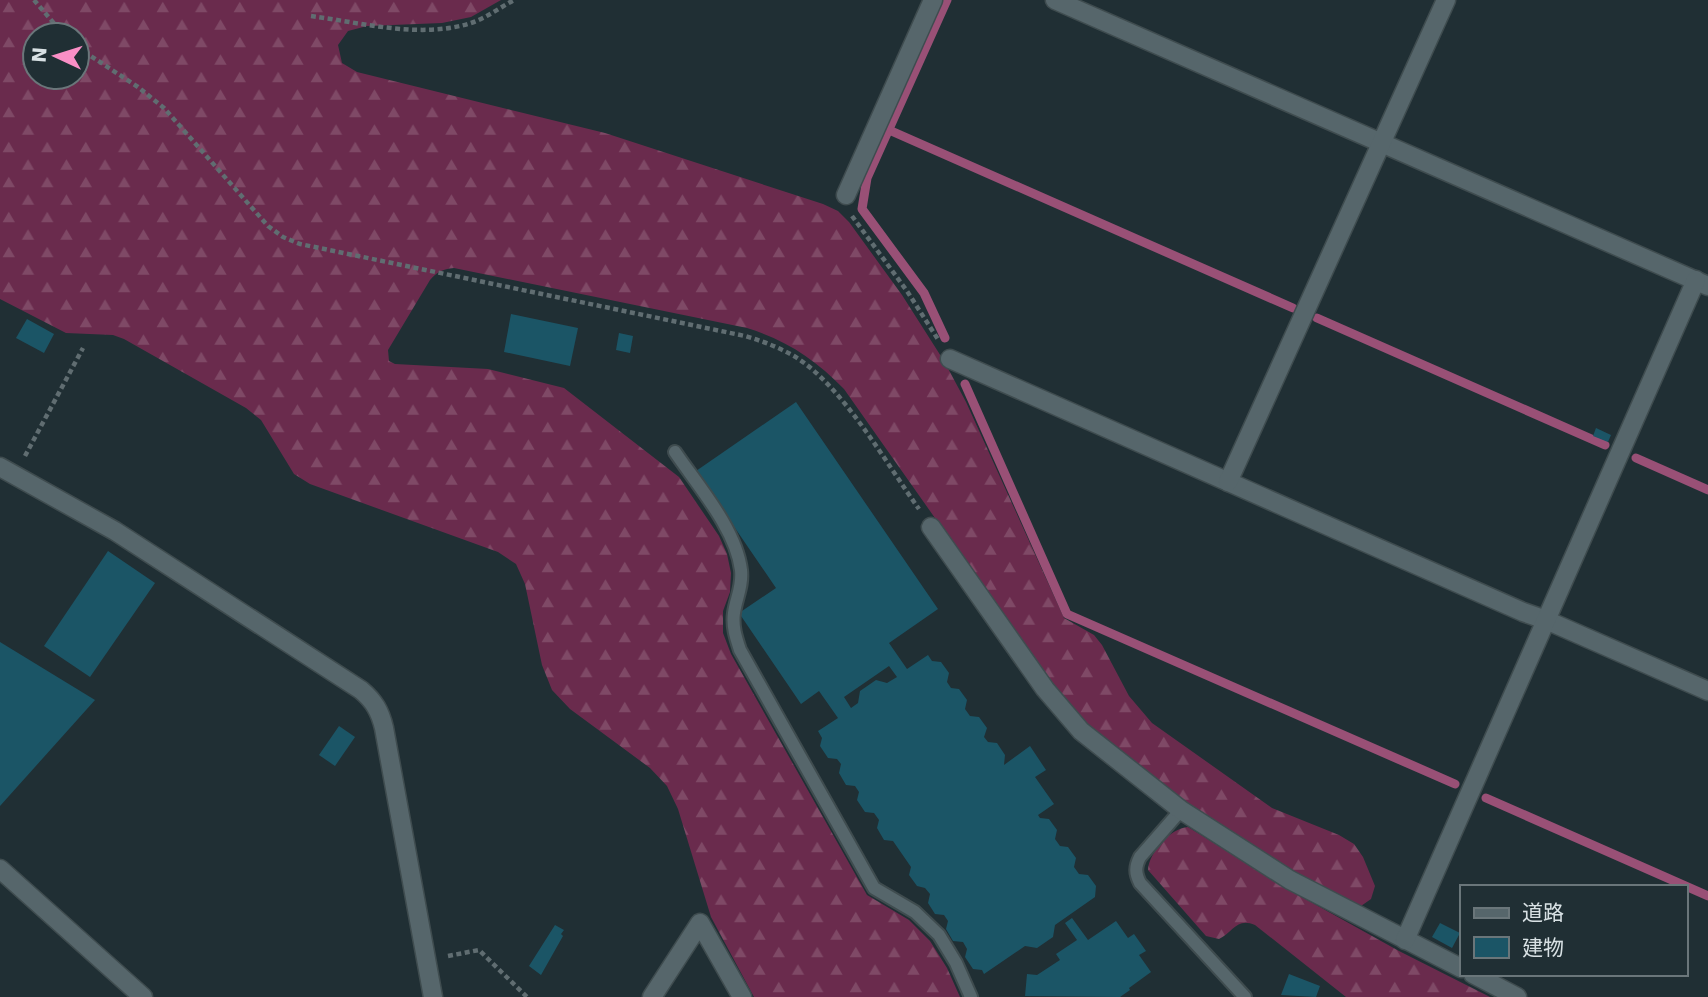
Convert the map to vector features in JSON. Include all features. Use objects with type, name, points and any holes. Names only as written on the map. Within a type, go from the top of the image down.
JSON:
[{"type":"street","points":[[846,195],[933,0]]},
{"type":"street","points":[[1055,0],[1702,283],[1546,620],[1405,940]]},
{"type":"street","points":[[1228,482],[1446,0]]},
{"type":"street","points":[[950,359],[1708,691]]},
{"type":"street","points":[[7,471],[115,531],[372,700],[381,713],[433,997]]},
{"type":"street","points":[[931,527],[1062,711],[1102,748],[1181,810],[1290,880],[1460,968]]},
{"type":"street","points":[[0,869],[143,997]]},
{"type":"street","points":[[652,997],[701,923],[742,997]]},
{"type":"street","points":[[1477,976],[1517,997]]},
{"type":"lane","points":[[675,452],[728,531],[737,551],[741,573],[740,595],[734,613],[733,632],[740,650],[874,888],[915,912],[939,934],[971,997]]},
{"type":"lane","points":[[1181,810],[1140,857],[1136,865],[1136,875],[1140,883],[1245,997]]},
{"type":"path","points":[[34,0],[52,21]]},
{"type":"path","points":[[311,16],[411,30],[443,30],[473,22],[514,0]]},
{"type":"path","points":[[91,56],[164,108],[268,226],[283,237],[300,244],[745,336],[796,358],[818,374],[838,394],[931,527]]},
{"type":"path","points":[[846,195],[845,207],[907,291],[950,359]]},
{"type":"path","points":[[7,471],[83,348]]},
{"type":"path","points":[[437,958],[478,950],[527,997]]},
{"type":"green space","points":[[0,0],[501,0],[471,17],[442,23],[367,26],[348,31],[338,45],[342,63],[357,72],[605,133],[838,211],[902,295],[944,361],[966,402],[1064,618],[1094,635],[1129,696],[1152,723],[1272,808],[1339,835],[1354,844],[1363,857],[1375,886],[1371,899],[1361,906],[1355,905],[1295,873],[1186,803],[1087,725],[1052,684],[844,389],[822,368],[799,352],[775,338],[747,328],[454,268],[443,270],[430,280],[388,350],[389,361],[395,364],[488,369],[564,388],[679,477],[719,536],[727,554],[731,573],[730,592],[723,611],[723,633],[731,654],[867,895],[909,920],[930,941],[947,968],[960,997],[754,997],[711,917],[678,809],[667,786],[650,768],[570,709],[552,690],[542,665],[525,584],[516,564],[498,552],[310,484],[294,474],[261,420],[246,408],[124,339],[113,335],[66,333],[0,299]]},
{"type":"green space","points":[[1188,827],[1300,896],[1490,997],[1346,997],[1255,925],[1239,924],[1219,939],[1206,936],[1148,870],[1152,856],[1162,842],[1174,832]]},
{"type":"building","points":[[511,314],[578,328],[570,366],[504,352]]},
{"type":"building","points":[[27,319],[54,334],[44,353],[16,338]]},
{"type":"building","points":[[619,333],[633,336],[630,353],[616,350]]},
{"type":"building","points":[[796,402],[938,609],[889,643],[907,669],[928,655],[932,661],[941,662],[949,673],[947,682],[951,688],[959,689],[967,700],[965,709],[970,716],[979,717],[987,728],[984,737],[988,742],[997,743],[1005,755],[1004,765],[1030,746],[1046,770],[1035,777],[1054,804],[1038,815],[1040,818],[1049,819],[1057,830],[1055,839],[1060,846],[1068,847],[1076,858],[1074,867],[1079,874],[1088,875],[1096,886],[1095,897],[1055,925],[1053,937],[1037,948],[1025,946],[984,974],[982,970],[973,969],[965,957],[967,949],[963,942],[953,941],[946,929],[948,921],[944,915],[935,914],[928,903],[930,894],[925,888],[917,886],[909,875],[911,867],[893,841],[884,840],[877,828],[879,820],[874,813],[865,812],[857,800],[859,792],[855,786],[846,785],[839,773],[841,764],[837,759],[828,758],[820,746],[822,738],[818,731],[838,718],[819,691],[801,704],[739,613],[776,588],[696,471]],"holes":[[[889,666],[897,677],[887,683],[876,680],[860,691],[858,703],[851,708],[844,697]]]},
{"type":"building","points":[[1596,428],[1611,435],[1608,442],[1593,436]]},
{"type":"building","points":[[108,551],[155,583],[90,677],[44,646]]},
{"type":"building","points":[[0,642],[95,700],[0,806]]},
{"type":"building","points":[[339,726],[355,737],[335,766],[319,755]]},
{"type":"building","points":[[1072,918],[1088,940],[1116,921],[1128,938],[1134,934],[1146,951],[1139,955],[1151,972],[1120,997],[1025,996],[1027,974],[1037,975],[1060,960],[1056,954],[1077,940],[1065,923]]},
{"type":"building","points":[[1440,923],[1460,933],[1452,948],[1432,937]]},
{"type":"building","points":[[555,925],[564,930],[561,934],[563,936],[541,975],[529,966]]},
{"type":"building","points":[[1289,974],[1320,986],[1316,997],[1281,995]]},
{"type":"waterway","points":[[945,338],[924,293],[862,209],[867,178],[947,0]]},
{"type":"waterway","points":[[889,130],[1293,308]]},
{"type":"waterway","points":[[1317,318],[1605,445]]},
{"type":"waterway","points":[[965,384],[1067,614],[1455,784]]},
{"type":"waterway","points":[[1636,458],[1708,490]]},
{"type":"waterway","points":[[1486,798],[1683,885]]},
{"type":"waterway","points":[[1687,887],[1708,896]]}]
